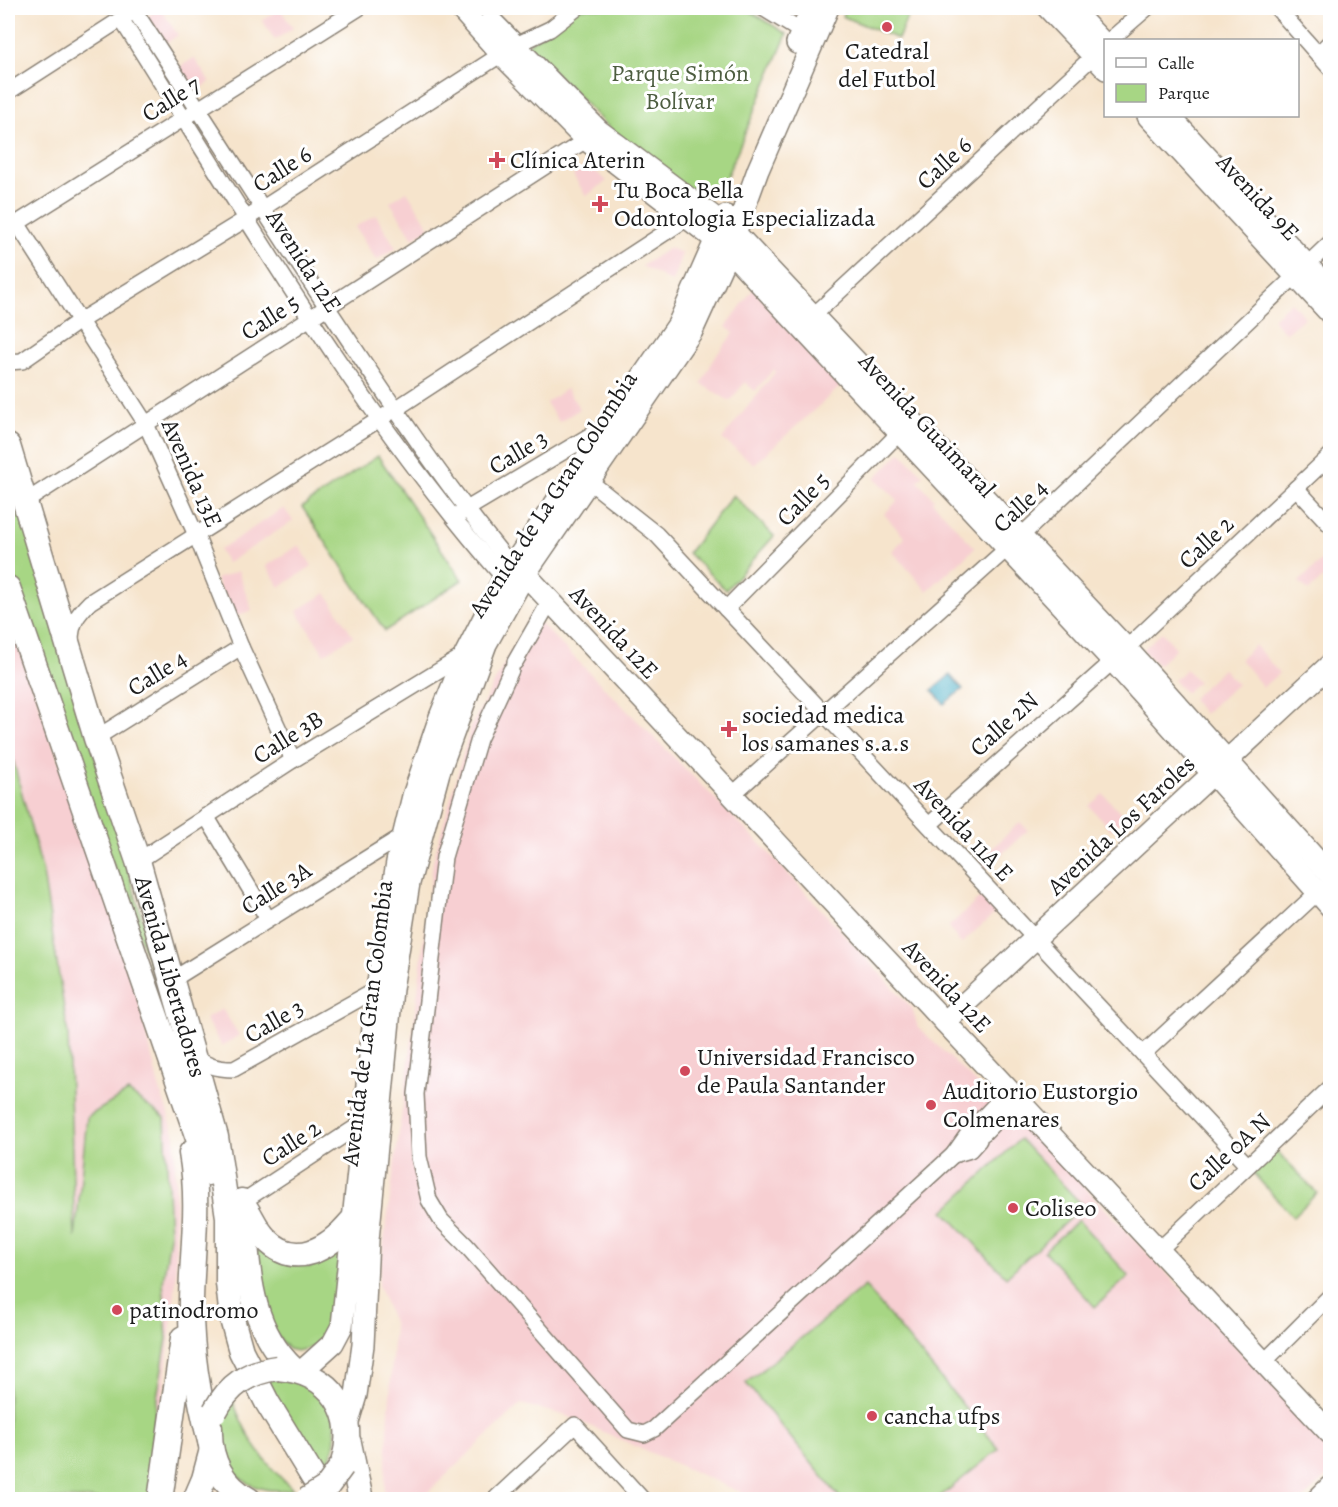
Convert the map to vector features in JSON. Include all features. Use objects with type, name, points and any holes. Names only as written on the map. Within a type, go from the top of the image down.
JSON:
[{"type":"main road","name":"Avenida Libertadores","points":[[8,446],[96,738],[138,861],[172,980],[183,1061],[210,1185],[214,1217],[218,1323],[227,1357],[254,1410],[309,1500]]},
{"type":"main road","name":"Avenida Libertadores","points":[[8,588],[183,1061],[216,1137],[228,1218],[228,1283],[232,1319],[242,1351],[267,1402],[327,1500]]},
{"type":"main road","points":[[183,1061],[195,1178],[194,1358],[210,1447],[221,1476],[249,1500]]},
{"type":"main road","points":[[216,1137],[230,1163],[242,1202],[257,1316],[271,1346],[290,1369]]},
{"type":"main road","points":[[242,1202],[266,1239],[280,1249],[294,1254],[309,1253],[326,1247],[351,1222]]},
{"type":"main road","points":[[160,1500],[193,1273]]},
{"type":"main road","points":[[195,1500],[204,1479],[215,1411],[223,1396],[240,1380],[261,1370],[290,1369],[324,1384],[335,1396],[348,1432],[361,1500]]},
{"type":"main road","points":[[309,1500],[326,1488],[342,1466],[348,1432]]},
{"type":"street","name":"Calle 7","points":[[12,226],[359,8]]},
{"type":"street","name":"Avenida Guaimaral","points":[[460,8],[508,50],[592,135],[686,219],[726,236],[1120,654],[1233,764],[1330,875]]},
{"type":"street","name":"Avenida Guaimaral","points":[[478,8],[508,50]]},
{"type":"street","name":"Calle 6","points":[[8,362],[22,361],[78,322],[246,219],[508,50],[550,29],[578,8]]},
{"type":"street","points":[[764,8],[801,32]]},
{"type":"street","name":"Avenida de La Gran Colombia","points":[[348,1432],[363,1345],[368,1240],[389,1023],[409,883],[439,772],[513,573],[589,481],[692,331],[801,32],[812,8]]},
{"type":"street","name":"Avenida de La Gran Colombia","points":[[290,1369],[333,1343],[342,1326],[377,989],[413,795],[440,717],[465,655],[513,573],[608,424],[678,325],[759,170],[828,8]]},
{"type":"street","points":[[1048,8],[1103,52]]},
{"type":"street","points":[[1070,8],[1103,52]]},
{"type":"street","points":[[1111,39],[1148,8]]},
{"type":"street","points":[[1276,8],[1330,68]]},
{"type":"street","name":"Avenida 12E","points":[[136,9],[261,209],[394,410],[513,573]]},
{"type":"street","points":[[10,89],[136,9]]},
{"type":"street","name":"Avenida 12E","points":[[121,19],[310,317],[451,519],[513,573],[550,600],[1330,1433]]},
{"type":"street","points":[[1318,54],[1330,42]]},
{"type":"street","name":"Calle 6","points":[[813,315],[1103,52]]},
{"type":"street","name":"Avenida 9E","points":[[1149,117],[1301,271],[1330,290]]},
{"type":"street","name":"Avenida 9E","points":[[1170,117],[1301,271],[1330,314]]},
{"type":"street","name":"Avenida Guaimaral","points":[[592,135],[726,236],[813,315],[906,426]]},
{"type":"street","name":"Calle 5","points":[[25,502],[592,135]]},
{"type":"street","points":[[70,653],[71,626],[77,614],[90,602],[394,410],[686,219]]},
{"type":"street","name":"Avenida 13E","points":[[12,226],[146,424],[196,535],[241,647],[293,760]]},
{"type":"street","name":"Calle 4","points":[[732,795],[1015,542],[1330,243]]},
{"type":"street","name":"Calle 3","points":[[451,519],[608,424]]},
{"type":"street","name":"Calle 5","points":[[726,609],[906,426]]},
{"type":"street","name":"Calle 2","points":[[1120,654],[1330,456]]},
{"type":"street","name":"Avenida 11A E","points":[[589,481],[656,534],[1247,1165]]},
{"type":"street","points":[[1296,488],[1330,525]]},
{"type":"street","points":[[550,600],[513,666],[479,739],[444,856],[416,1094],[419,1157],[429,1200],[441,1220],[465,1244],[628,1430],[644,1434],[654,1429],[953,1155],[1013,1095]]},
{"type":"street","name":"Calle 4","points":[[96,738],[241,647]]},
{"type":"street","name":"Avenida Guaimaral","points":[[1120,654],[1217,778],[1326,895]]},
{"type":"street","name":"Calle 2N","points":[[929,825],[1120,654]]},
{"type":"street","name":"Calle 3B","points":[[138,861],[293,760],[465,655]]},
{"type":"street","name":"Avenida Los Faroles","points":[[1233,764],[1330,665]]},
{"type":"street","name":"Avenida Los Faroles","points":[[949,1026],[1217,778],[1330,682]]},
{"type":"street","points":[[206,816],[268,919]]},
{"type":"street","name":"Calle 3A","points":[[172,980],[404,835]]},
{"type":"street","points":[[1143,1054],[1326,895]]},
{"type":"street","name":"Calle 3","points":[[183,1061],[201,1062],[219,1069],[234,1069],[377,989]]},
{"type":"street","name":"Calle 0A N","points":[[1159,1250],[1330,1088]]},
{"type":"street","name":"Calle 2","points":[[242,1202],[364,1122]]},
{"type":"street","points":[[1264,1362],[1330,1296]]},
{"type":"street","points":[[494,1500],[575,1425],[643,1500]]},
{"type":"street","points":[[1317,1500],[1330,1487]]},
{"type":"shaded area","points":[[160,8],[178,35],[161,47],[143,20]]},
{"type":"shaded area","points":[[280,9],[293,28],[275,40],[262,20]]},
{"type":"shaded area","points":[[194,58],[210,82],[192,94],[175,70]]},
{"type":"shaded area","points":[[587,164],[607,181],[586,196],[573,175]]},
{"type":"shaded area","points":[[407,191],[430,228],[413,238],[390,202]]},
{"type":"shaded area","points":[[376,215],[396,248],[376,260],[355,227]]},
{"type":"shaded area","points":[[669,248],[682,253],[672,282],[642,266]]},
{"type":"shaded area","points":[[753,289],[842,385],[754,464],[722,439],[775,372],[774,369],[755,391],[745,382],[730,401],[701,384],[715,357],[734,333],[726,327]]},
{"type":"shaded area","points":[[1291,302],[1305,317],[1286,333],[1272,319]]},
{"type":"shaded area","points":[[566,389],[580,409],[559,422],[546,403]]},
{"type":"shaded area","points":[[901,452],[923,475],[918,481],[934,499],[932,501],[975,548],[927,591],[892,551],[905,538],[884,514],[898,500],[875,478]]},
{"type":"shaded area","points":[[284,508],[293,521],[227,563],[219,550]]},
{"type":"shaded area","points":[[299,545],[312,566],[280,587],[266,566]]},
{"type":"shaded area","points":[[1324,558],[1330,564],[1330,571],[1309,591],[1299,582]]},
{"type":"shaded area","points":[[238,571],[252,610],[231,618],[216,579]]},
{"type":"shaded area","points":[[326,593],[353,636],[324,654],[297,611]]},
{"type":"shaded area","name":"Universidad Francisco de Paula Santander","points":[[531,614],[769,853],[912,1008],[918,1027],[993,1099],[1004,1123],[1014,1113],[1330,1445],[1330,1474],[1302,1500],[756,1499],[567,1416],[521,1404],[421,1499],[384,1499],[394,1325],[378,1285],[414,1024],[433,861],[471,726]]},
{"type":"shaded area","points":[[8,615],[132,971],[158,1083],[175,1136],[176,1282],[151,1499],[80,1476],[68,1034],[43,873],[8,741]]},
{"type":"shaded area","points":[[1162,632],[1176,648],[1158,665],[1142,650]]},
{"type":"shaded area","points":[[1255,645],[1279,673],[1263,687],[1240,659]]},
{"type":"shaded area","points":[[1186,669],[1198,682],[1185,693],[1174,680]]},
{"type":"shaded area","points":[[1223,669],[1237,684],[1204,714],[1192,699]]},
{"type":"shaded area","points":[[1103,794],[1125,817],[1111,830],[1089,806]]},
{"type":"shaded area","points":[[1020,822],[1028,830],[986,868],[979,861]]},
{"type":"shaded area","points":[[981,897],[996,912],[961,944],[948,927]]},
{"type":"shaded area","points":[[222,1009],[239,1035],[222,1046],[205,1019]]},
{"type":"green space","name":"Parque Simón Bolívar","points":[[578,8],[745,8],[787,34],[723,185],[693,195],[610,129],[527,45]]},
{"type":"green space","name":"Catedral del Futbol","points":[[845,8],[911,8],[898,39],[842,16]]},
{"type":"green space","points":[[378,456],[462,580],[385,631],[302,507]]},
{"type":"green space","points":[[8,457],[180,1049],[8,575]]},
{"type":"green space","points":[[733,495],[774,536],[726,590],[688,553]]},
{"type":"green space","points":[[8,741],[43,873],[68,1034],[75,1238],[87,1117],[128,1092],[165,1118],[170,1236],[163,1282],[167,1339],[156,1403],[151,1464],[152,1489],[149,1499],[8,1499],[8,1353],[11,1298],[8,1262]]},
{"type":"green space","name":"Coliseo","points":[[1020,1139],[1083,1206],[1006,1277],[944,1211]]},
{"type":"green space","points":[[1276,1150],[1317,1193],[1293,1217],[1253,1173]]},
{"type":"green space","points":[[1078,1220],[1129,1276],[1095,1307],[1044,1251]]},
{"type":"green space","points":[[252,1229],[295,1265],[310,1267],[342,1248],[337,1307],[329,1331],[313,1347],[297,1351],[288,1349],[271,1329]]},
{"type":"green space","name":"cancha ufps","points":[[865,1286],[999,1449],[937,1499],[841,1499],[746,1383]]},
{"type":"green space","points":[[275,1379],[296,1380],[313,1388],[323,1397],[330,1409],[335,1434],[329,1461],[321,1474],[261,1382]]},
{"type":"green space","points":[[232,1399],[256,1448],[293,1489],[272,1490],[254,1486],[240,1478],[230,1466],[223,1452],[221,1436],[224,1418]]},
{"type":"water","points":[[950,675],[963,689],[944,704],[932,690]]},
{"type":"place","name":"Catedral del Futbol","points":[[887,27]]},
{"type":"place","name":"Clínica Aterin","points":[[497,160]]},
{"type":"place","name":"Tu Boca Bella Odontologia Especializada","points":[[600,204]]},
{"type":"place","name":"sociedad medica los samanes s.a.s","points":[[729,729]]},
{"type":"place","name":"Universidad Francisco de Paula Santander","points":[[685,1071]]},
{"type":"place","name":"Auditorio Eustorgio Colmenares","points":[[931,1105]]},
{"type":"place","name":"Coliseo","points":[[1013,1208]]},
{"type":"place","name":"patinodromo","points":[[117,1310]]},
{"type":"place","name":"cancha ufps","points":[[872,1416]]}]
